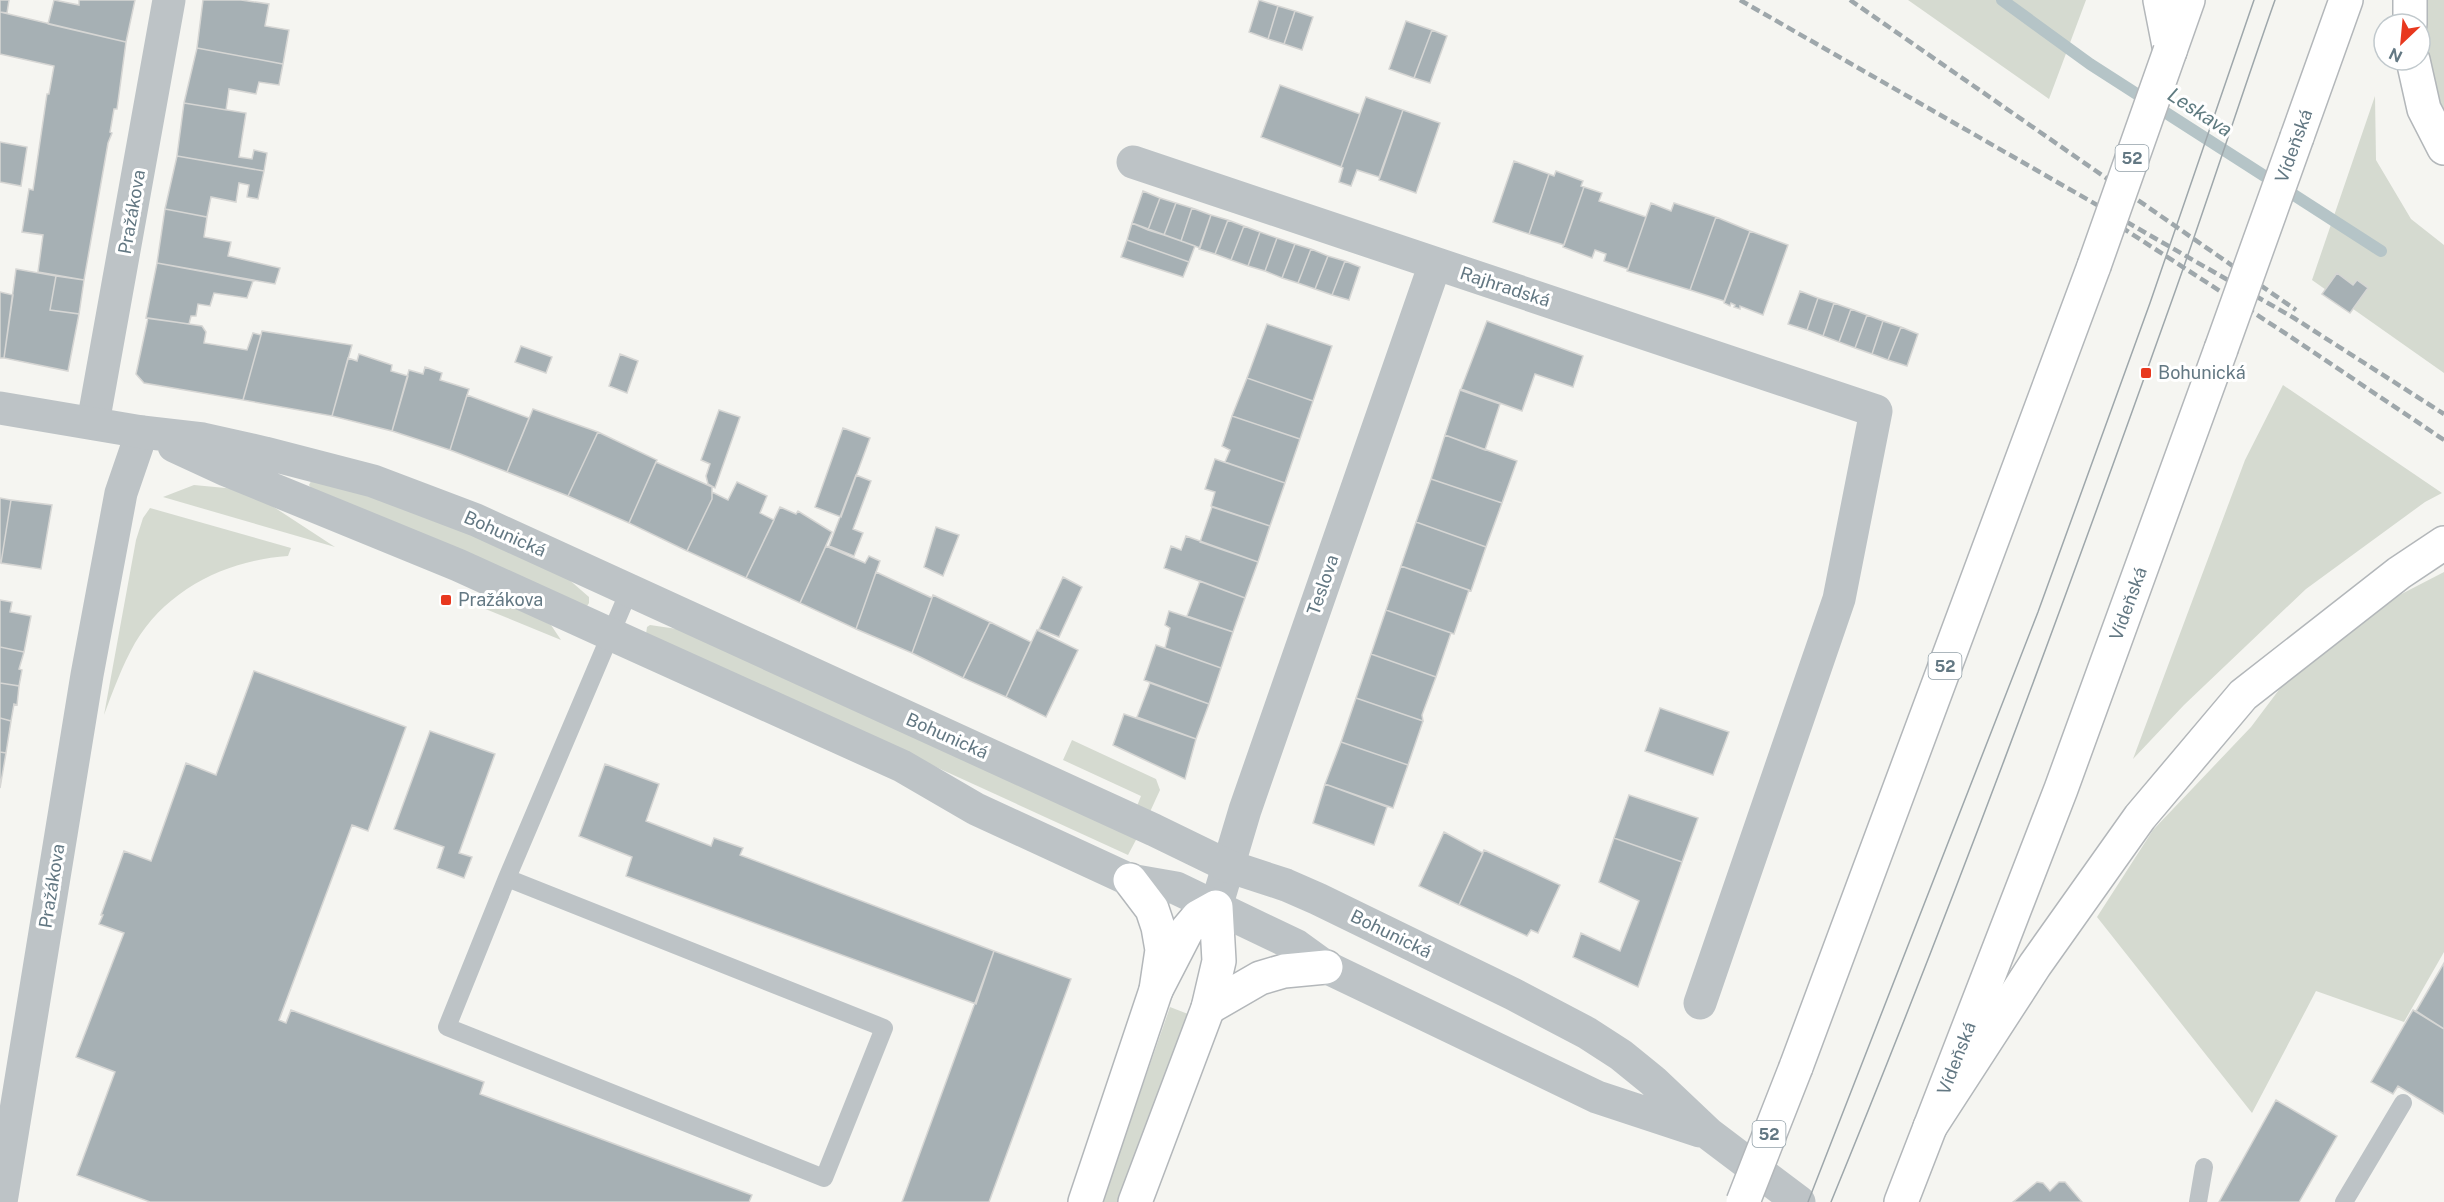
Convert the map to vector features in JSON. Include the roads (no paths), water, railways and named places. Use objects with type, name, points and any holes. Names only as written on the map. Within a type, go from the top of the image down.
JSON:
[{"type":"highway","points":[[2160,0],[2170,51]]},
{"type":"highway","name":"52","points":[[1743,1202],[1796,1067],[2094,266],[2188,0]]},
{"type":"highway","name":"Vídeňská","points":[[1906,1187],[2061,789],[2346,0]]},
{"type":"highway","points":[[2416,72],[2424,109],[2444,148]]},
{"type":"highway","points":[[1930,1127],[2035,965],[2140,817],[2243,695],[2399,573],[2444,543]]},
{"type":"highway","points":[[1130,880],[1152,909],[1158,927],[1162,950],[1156,990]]},
{"type":"highway","points":[[1084,1202],[1156,990],[1187,930],[1198,917],[1216,908],[1219,961],[1208,1008],[1135,1202]]},
{"type":"highway","points":[[1208,1008],[1260,978],[1284,971],[1326,968]]},
{"type":"street","name":"Pražákova","points":[[93,423],[169,0]]},
{"type":"street","name":"Rajhradská","points":[[1133,162],[1876,411],[1839,599],[1700,1003]]},
{"type":"street","name":"Teslova","points":[[1216,908],[1249,798],[1435,264]]},
{"type":"street","name":"Bohunická","points":[[0,408],[142,432],[213,441],[373,481],[476,520],[1228,866],[1286,885],[1318,899],[1513,994],[1587,1033],[1621,1055],[1653,1081],[1709,1134],[1798,1202]]},
{"type":"street","name":"Pražákova","points":[[1,1202],[87,675],[120,493],[142,432]]},
{"type":"street","name":"Bohunická","points":[[142,432],[226,470],[458,565],[902,766],[976,809],[1130,880],[1176,888],[1297,946],[1326,968],[1597,1097],[1709,1134]]},
{"type":"lane","points":[[507,878],[884,1028],[824,1178],[447,1028],[507,878],[629,591]]},
{"type":"lane","points":[[2344,1202],[2403,1103]]},
{"type":"lane","points":[[2198,1202],[2204,1167]]},
{"type":"waterway","name":"Leskava","points":[[2002,0],[2090,64],[2381,251]]},
{"type":"tram line","points":[[1808,1202],[2038,612],[2150,303],[2254,0]]},
{"type":"tram line","points":[[1831,1202],[1962,872],[2045,651],[2180,278],[2275,0]]},
{"type":"railway","points":[[1740,0],[2294,318],[2444,414]]},
{"type":"railway","points":[[1850,0],[2296,310]]},
{"type":"railway","points":[[2121,227],[2444,440]]},
{"type":"place","name":"Bohunická","points":[[2146,373]]},
{"type":"place","name":"Pražákova","points":[[446,600]]}]
